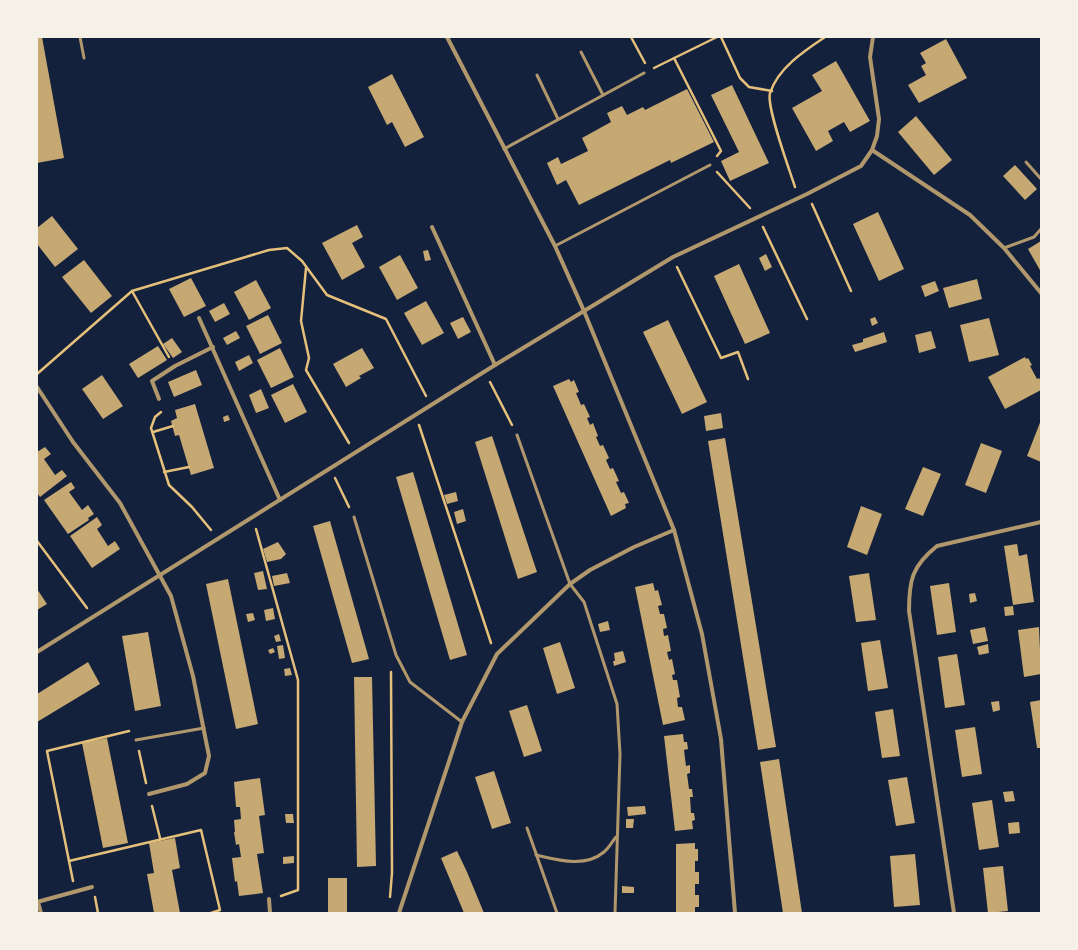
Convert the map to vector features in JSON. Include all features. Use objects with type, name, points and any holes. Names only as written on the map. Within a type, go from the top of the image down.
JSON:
[{"type":"street","points":[[447,37],[554,246],[584,311],[674,530],[702,634],[721,739],[735,913]]},
{"type":"street","points":[[37,652],[414,415],[673,257],[807,194],[861,166],[872,150],[877,136],[879,119],[870,57],[874,37]]},
{"type":"street","points":[[872,150],[970,215],[1004,248],[1041,293]]},
{"type":"street","points":[[432,227],[495,365]]},
{"type":"street","points":[[199,318],[280,500]]},
{"type":"street","points":[[159,399],[152,381],[175,366],[213,348]]},
{"type":"street","points":[[37,387],[73,442],[120,504],[161,574],[171,596],[193,676],[209,756],[205,773],[187,784],[149,794]]},
{"type":"street","points":[[954,913],[909,611],[909,590],[917,567],[923,557],[937,546],[1041,522]]},
{"type":"street","points":[[399,913],[462,722],[497,654],[570,584],[590,570],[634,547],[674,530]]},
{"type":"street","points":[[41,913],[38,902],[92,887]]},
{"type":"street","points":[[269,899],[270,913]]},
{"type":"lane","points":[[80,37],[84,58]]},
{"type":"lane","points":[[581,52],[603,95]]},
{"type":"lane","points":[[504,149],[644,73]]},
{"type":"lane","points":[[537,75],[558,119]]},
{"type":"lane","points":[[1026,162],[1041,179]]},
{"type":"lane","points":[[554,246],[710,165]]},
{"type":"lane","points":[[1004,248],[1034,237],[1041,229]]},
{"type":"lane","points":[[517,435],[570,584],[584,602],[617,704],[620,754],[616,838],[615,913]]},
{"type":"lane","points":[[354,517],[396,655],[410,682],[462,722]]},
{"type":"lane","points":[[136,740],[204,728]]},
{"type":"lane","points":[[527,828],[557,913]]},
{"type":"lane","points":[[536,855],[561,861],[583,861],[603,853],[616,838]]},
{"type":"path","points":[[631,37],[649,71]]},
{"type":"path","points":[[644,73],[717,37]]},
{"type":"path","points":[[721,37],[740,78],[749,87],[772,91]]},
{"type":"path","points":[[798,197],[776,126],[770,94],[783,70],[825,37]]},
{"type":"path","points":[[674,58],[721,152],[710,165],[758,216],[807,318]]},
{"type":"path","points":[[807,194],[851,290]]},
{"type":"path","points":[[37,374],[132,291],[269,250],[287,248],[306,267],[327,295],[386,319],[431,405]]},
{"type":"path","points":[[673,257],[721,358],[738,352],[748,378]]},
{"type":"path","points":[[306,267],[301,321],[309,358],[306,370],[354,453]]},
{"type":"path","points":[[132,291],[175,366]]},
{"type":"path","points":[[485,371],[517,435]]},
{"type":"path","points":[[414,415],[424,436],[492,645],[497,654]]},
{"type":"path","points":[[155,417],[151,428],[169,485],[192,507],[209,528]]},
{"type":"path","points":[[152,432],[173,426]]},
{"type":"path","points":[[164,472],[189,467]]},
{"type":"path","points":[[331,468],[354,517]]},
{"type":"path","points":[[252,517],[298,680],[298,890],[269,899]]},
{"type":"path","points":[[37,541],[93,616]]},
{"type":"path","points":[[390,900],[392,873],[391,665],[396,655]]},
{"type":"path","points":[[75,892],[47,751],[134,730],[160,838]]},
{"type":"path","points":[[69,861],[160,838],[201,830],[220,910],[210,913]]},
{"type":"building","points":[[37,37],[42,37],[64,158],[37,163]]},
{"type":"building","points":[[946,39],[967,78],[919,103],[908,85],[926,75],[921,66],[926,63],[920,53]]},
{"type":"building","points":[[836,61],[870,121],[850,132],[844,122],[828,131],[833,141],[816,151],[792,108],[822,91],[812,75]]},
{"type":"building","points":[[392,74],[424,137],[405,147],[392,122],[387,125],[368,87]]},
{"type":"building","points":[[732,85],[769,163],[730,181],[721,161],[739,152],[711,95]]},
{"type":"building","points":[[687,89],[714,142],[671,163],[670,160],[579,205],[566,180],[557,185],[547,163],[558,157],[561,164],[588,151],[582,138],[611,122],[607,113],[622,106],[627,115],[643,107],[645,110]]},
{"type":"building","points":[[916,116],[952,160],[934,175],[898,132]]},
{"type":"building","points":[[1015,165],[1037,189],[1025,200],[1003,176]]},
{"type":"building","points":[[878,212],[904,269],[879,281],[853,224]]},
{"type":"building","points":[[52,216],[78,249],[55,267],[37,244],[37,228]]},
{"type":"building","points":[[357,225],[363,237],[352,243],[365,267],[342,280],[322,243]]},
{"type":"building","points":[[1041,241],[1041,272],[1028,249]]},
{"type":"building","points":[[428,250],[431,260],[425,261],[423,251]]},
{"type":"building","points":[[766,254],[772,267],[765,271],[759,258]]},
{"type":"building","points":[[400,255],[418,288],[397,300],[379,267]]},
{"type":"building","points":[[84,260],[112,296],[91,313],[62,277]]},
{"type":"building","points":[[739,264],[770,333],[745,344],[714,276]]},
{"type":"building","points":[[191,278],[206,306],[184,317],[169,289]]},
{"type":"building","points":[[977,279],[982,299],[949,308],[943,288]]},
{"type":"building","points":[[256,280],[271,308],[249,320],[234,292]]},
{"type":"building","points":[[935,281],[939,291],[925,297],[921,286]]},
{"type":"building","points":[[426,301],[444,333],[422,345],[404,313]]},
{"type":"building","points":[[224,303],[230,314],[215,322],[209,311]]},
{"type":"building","points":[[268,315],[282,343],[260,354],[246,326]]},
{"type":"building","points":[[463,317],[471,332],[458,339],[450,323]]},
{"type":"building","points":[[875,317],[878,323],[872,326],[870,319]]},
{"type":"building","points":[[989,318],[999,355],[969,362],[960,325]]},
{"type":"building","points":[[668,320],[707,402],[682,414],[643,332]]},
{"type":"building","points":[[236,331],[240,338],[227,345],[223,338]]},
{"type":"building","points":[[931,331],[936,348],[919,353],[915,335]]},
{"type":"building","points":[[884,332],[887,342],[855,352],[852,345],[863,342],[863,339]]},
{"type":"building","points":[[172,338],[182,352],[173,358],[163,344]]},
{"type":"building","points":[[158,346],[167,360],[138,378],[129,364]]},
{"type":"building","points":[[280,348],[294,377],[271,388],[257,360]]},
{"type":"building","points":[[362,348],[374,368],[359,376],[361,378],[346,387],[333,364]]},
{"type":"building","points":[[249,355],[253,363],[239,371],[235,362]]},
{"type":"building","points":[[1025,357],[1026,359],[1028,358],[1032,365],[1030,366],[1037,379],[1039,378],[1041,381],[1041,390],[1005,409],[988,377]]},
{"type":"building","points":[[196,370],[202,385],[174,397],[168,382]]},
{"type":"building","points":[[102,375],[123,406],[103,419],[82,389]]},
{"type":"building","points":[[569,379],[571,382],[574,380],[579,392],[576,393],[581,405],[584,404],[590,417],[587,418],[590,425],[593,423],[598,436],[596,437],[600,446],[603,445],[609,458],[606,460],[610,469],[613,468],[619,481],[616,482],[621,493],[624,492],[629,503],[625,504],[626,508],[611,516],[553,386]]},
{"type":"building","points":[[293,384],[307,412],[285,423],[271,395]]},
{"type":"building","points":[[261,389],[269,408],[256,413],[249,395]]},
{"type":"building","points":[[195,404],[214,468],[191,475],[179,435],[175,436],[171,421],[177,418],[175,410]]},
{"type":"building","points":[[721,413],[723,428],[706,431],[704,416]]},
{"type":"building","points":[[228,415],[230,420],[224,422],[223,417]]},
{"type":"building","points":[[1041,420],[1041,462],[1027,456]]},
{"type":"building","points":[[492,436],[537,572],[518,579],[475,442]]},
{"type":"building","points":[[725,438],[776,747],[758,750],[708,441]]},
{"type":"building","points":[[981,443],[1002,451],[986,493],[965,485]]},
{"type":"building","points":[[45,447],[51,454],[44,459],[55,475],[62,470],[67,476],[40,497],[37,493],[37,452]]},
{"type":"building","points":[[923,467],[941,474],[923,516],[905,509]]},
{"type":"building","points":[[413,472],[467,655],[450,660],[396,477]]},
{"type":"building","points":[[71,482],[75,488],[69,492],[82,510],[88,505],[94,514],[88,518],[89,520],[68,534],[44,500]]},
{"type":"building","points":[[456,492],[458,501],[447,504],[444,495]]},
{"type":"building","points":[[861,506],[882,514],[867,555],[847,547]]},
{"type":"building","points":[[463,509],[466,521],[457,524],[454,512]]},
{"type":"building","points":[[97,517],[102,525],[97,529],[108,546],[115,541],[120,549],[92,568],[70,536]]},
{"type":"building","points":[[330,521],[369,659],[352,663],[313,526]]},
{"type":"building","points":[[278,542],[286,554],[281,559],[267,562],[263,549]]},
{"type":"building","points":[[1017,544],[1019,556],[1027,554],[1034,602],[1013,605],[1004,546]]},
{"type":"building","points":[[263,571],[267,589],[258,590],[254,573]]},
{"type":"building","points":[[287,573],[290,583],[274,586],[272,576]]},
{"type":"building","points":[[869,573],[876,620],[856,622],[849,576]]},
{"type":"building","points":[[228,579],[258,724],[236,729],[206,584]]},
{"type":"building","points":[[653,583],[655,591],[658,590],[662,605],[658,606],[660,614],[664,614],[667,628],[663,629],[664,636],[668,635],[671,651],[667,652],[669,660],[672,659],[675,674],[672,675],[673,680],[677,680],[680,697],[677,698],[678,707],[682,707],[685,720],[663,725],[635,587]]},
{"type":"building","points":[[949,583],[956,632],[937,635],[930,586]]},
{"type":"building","points":[[37,589],[47,604],[37,610]]},
{"type":"building","points":[[975,593],[977,601],[970,603],[969,594]]},
{"type":"building","points":[[1013,606],[1014,615],[1005,616],[1004,607]]},
{"type":"building","points":[[273,608],[275,619],[266,621],[264,610]]},
{"type":"building","points":[[253,613],[255,620],[248,622],[246,614]]},
{"type":"building","points":[[608,621],[610,630],[600,632],[598,624]]},
{"type":"building","points":[[985,627],[988,641],[973,644],[970,630]]},
{"type":"building","points":[[1039,627],[1041,674],[1024,677],[1018,630]]},
{"type":"building","points":[[148,632],[161,706],[135,711],[122,636]]},
{"type":"building","points":[[279,634],[281,641],[276,642],[274,636]]},
{"type":"building","points":[[880,640],[888,688],[868,691],[861,643]]},
{"type":"building","points":[[560,642],[575,688],[557,694],[543,648]]},
{"type":"building","points":[[988,644],[989,653],[979,655],[977,647]]},
{"type":"building","points":[[283,645],[285,658],[279,659],[277,646]]},
{"type":"building","points":[[273,648],[275,652],[270,654],[268,650]]},
{"type":"building","points":[[623,651],[626,662],[614,666],[614,653]]},
{"type":"building","points":[[957,654],[965,705],[945,708],[938,657]]},
{"type":"building","points":[[88,662],[100,684],[37,722],[37,694]]},
{"type":"building","points":[[290,668],[292,675],[285,676],[284,669]]},
{"type":"building","points":[[354,677],[372,677],[376,866],[357,867]]},
{"type":"building","points":[[1041,700],[1041,748],[1037,748],[1030,702]]},
{"type":"building","points":[[999,701],[1000,710],[993,712],[991,702]]},
{"type":"building","points":[[527,705],[542,751],[524,757],[509,711]]},
{"type":"building","points":[[893,709],[900,756],[882,758],[875,712]]},
{"type":"building","points":[[975,727],[982,774],[962,777],[955,730]]},
{"type":"building","points":[[683,734],[684,742],[687,742],[688,749],[684,750],[686,766],[690,765],[690,773],[687,774],[689,789],[692,789],[693,797],[690,797],[691,813],[694,813],[695,820],[692,821],[693,829],[675,831],[664,736]]},
{"type":"building","points":[[107,738],[128,843],[103,848],[82,743]]},
{"type":"building","points":[[779,759],[802,913],[783,913],[760,762]]},
{"type":"building","points":[[494,771],[511,823],[492,829],[475,777]]},
{"type":"building","points":[[907,777],[915,823],[896,826],[888,780]]},
{"type":"building","points":[[260,778],[265,815],[259,816],[264,853],[257,854],[263,893],[239,896],[237,881],[235,882],[232,858],[241,857],[239,844],[236,845],[234,820],[241,819],[240,807],[236,807],[234,782]]},
{"type":"building","points":[[1013,791],[1015,801],[1005,802],[1003,792]]},
{"type":"building","points":[[992,800],[999,847],[979,850],[972,803]]},
{"type":"building","points":[[645,806],[646,814],[628,816],[627,807]]},
{"type":"building","points":[[285,814],[293,814],[294,823],[286,823]]},
{"type":"building","points":[[626,819],[634,819],[633,828],[626,828]]},
{"type":"building","points":[[1019,822],[1020,833],[1009,834],[1008,823]]},
{"type":"building","points":[[175,838],[180,868],[172,870],[180,913],[154,913],[147,874],[154,873],[149,843]]},
{"type":"building","points":[[695,843],[695,849],[698,849],[698,861],[695,861],[695,872],[699,872],[699,884],[695,884],[695,895],[699,895],[699,907],[695,907],[695,913],[676,913],[676,844]]},
{"type":"building","points":[[457,851],[484,913],[464,913],[441,858]]},
{"type":"building","points":[[915,854],[920,905],[894,907],[890,856]]},
{"type":"building","points":[[294,856],[294,863],[283,864],[283,857]]},
{"type":"building","points":[[1003,866],[1008,911],[988,913],[983,868]]},
{"type":"building","points":[[328,878],[347,878],[347,913],[328,913]]},
{"type":"building","points":[[622,886],[634,887],[634,893],[622,893]]}]
